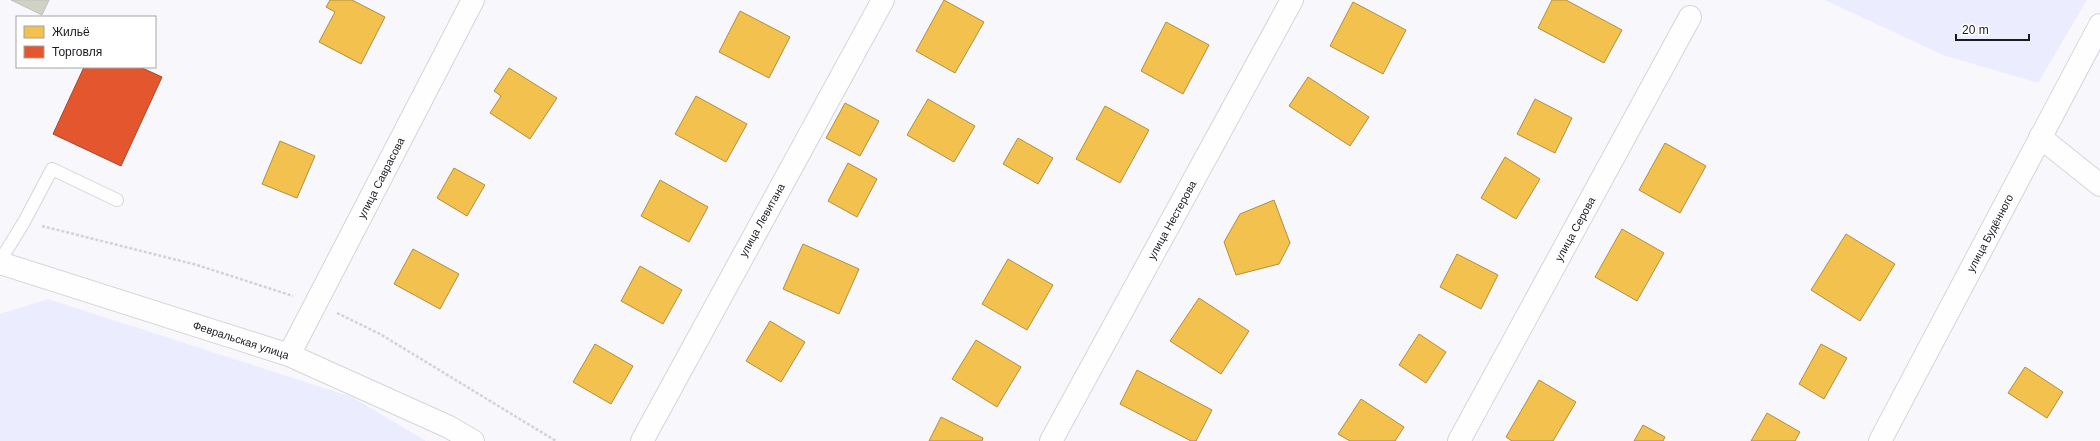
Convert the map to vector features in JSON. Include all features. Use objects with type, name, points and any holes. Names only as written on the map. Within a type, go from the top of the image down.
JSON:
[{"type":"street","name":"улица Саврасова","points":[[289,355],[473,0]]},
{"type":"street","name":"улица Левитана","points":[[642,441],[883,0]]},
{"type":"street","name":"улица Нестерова","points":[[1051,441],[1292,0]]},
{"type":"street","name":"улица Серова","points":[[1459,441],[1690,17]]},
{"type":"street","name":"улица Будённого","points":[[1880,441],[2100,25]]},
{"type":"street","points":[[2040,137],[2100,185]]},
{"type":"street","name":"Февральская улица","points":[[0,262],[289,355],[449,427],[473,441]]},
{"type":"lane","points":[[0,262],[24,222],[52,169],[117,200]]},
{"type":"shaded area","points":[[1825,0],[2087,0],[2038,83],[1943,55]]},
{"type":"shaded area","points":[[48,299],[352,397],[426,441],[0,441],[0,314]]},
{"type":"building: Жильё","points":[[330,0],[352,0],[385,17],[361,64],[319,42],[335,12],[326,7]]},
{"type":"building: Жильё","points":[[944,0],[984,22],[955,73],[916,51]]},
{"type":"building: Жильё","points":[[1552,0],[1566,0],[1622,30],[1604,63],[1538,28]]},
{"type":"building: Жильё","points":[[1353,2],[1406,30],[1383,74],[1330,46]]},
{"type":"building: Жильё","points":[[740,11],[790,37],[769,78],[719,52]]},
{"type":"building: Жильё","points":[[1166,22],[1209,45],[1183,94],[1141,71]]},
{"type":"building: Жильё","points":[[509,68],[557,98],[530,139],[490,113],[501,96],[494,91]]},
{"type":"building: Жильё","points":[[1308,77],[1369,117],[1350,146],[1289,106]]},
{"type":"building: Жильё","points":[[696,96],[747,124],[726,162],[675,134]]},
{"type":"building: Жильё","points":[[928,99],[975,126],[954,162],[907,135]]},
{"type":"building: Жильё","points":[[1535,99],[1572,118],[1555,153],[1517,134]]},
{"type":"building: Жильё","points":[[845,103],[879,121],[860,156],[826,138]]},
{"type":"building: Жильё","points":[[1105,106],[1149,130],[1120,183],[1076,159]]},
{"type":"building: Жильё","points":[[1018,138],[1053,158],[1038,184],[1003,164]]},
{"type":"building: Жильё","points":[[280,141],[315,156],[297,198],[262,184]]},
{"type":"building: Жильё","points":[[1665,143],[1706,166],[1680,213],[1639,190]]},
{"type":"building: Жильё","points":[[1505,157],[1540,179],[1516,219],[1481,198]]},
{"type":"building: Жильё","points":[[848,163],[877,179],[857,217],[828,201]]},
{"type":"building: Жильё","points":[[454,168],[485,185],[467,216],[437,198]]},
{"type":"building: Жильё","points":[[660,180],[708,207],[689,242],[641,216]]},
{"type":"building: Жильё","points":[[1274,200],[1290,243],[1279,264],[1236,275],[1224,242],[1240,214]]},
{"type":"building: Жильё","points":[[1622,229],[1664,253],[1637,301],[1595,277]]},
{"type":"building: Жильё","points":[[1846,234],[1895,264],[1860,321],[1811,290]]},
{"type":"building: Жильё","points":[[803,244],[859,269],[839,314],[783,289]]},
{"type":"building: Жильё","points":[[413,249],[459,274],[440,309],[394,284]]},
{"type":"building: Жильё","points":[[1457,254],[1498,275],[1481,309],[1440,287]]},
{"type":"building: Жильё","points":[[1008,259],[1053,285],[1027,330],[982,304]]},
{"type":"building: Жильё","points":[[640,266],[682,290],[663,324],[621,301]]},
{"type":"building: Жильё","points":[[1199,298],[1249,331],[1221,374],[1170,341]]},
{"type":"building: Жильё","points":[[770,321],[805,342],[781,382],[746,361]]},
{"type":"building: Жильё","points":[[1419,334],[1446,352],[1426,383],[1399,365]]},
{"type":"building: Жильё","points":[[976,340],[1021,367],[997,407],[952,379]]},
{"type":"building: Жильё","points":[[595,344],[633,366],[611,404],[573,382]]},
{"type":"building: Жильё","points":[[1821,344],[1847,358],[1824,399],[1799,384]]},
{"type":"building: Жильё","points":[[2025,367],[2063,392],[2047,418],[2008,393]]},
{"type":"building: Жильё","points":[[1137,370],[1212,410],[1196,441],[1191,441],[1120,404]]},
{"type":"building: Жильё","points":[[1539,380],[1576,402],[1553,441],[1512,441],[1506,437]]},
{"type":"building: Жильё","points":[[1361,399],[1404,427],[1395,441],[1350,441],[1338,434]]},
{"type":"building: Жильё","points":[[1767,413],[1800,432],[1795,441],[1751,441]]},
{"type":"building: Жильё","points":[[941,417],[983,438],[982,441],[929,441]]},
{"type":"building: Жильё","points":[[1643,425],[1665,437],[1663,441],[1634,441]]},
{"type":"building: Торговля","points":[[84,68],[142,68],[162,77],[121,166],[53,134]]},
{"type":"building: Прочее","points":[[11,0],[49,0],[42,15]]}]
